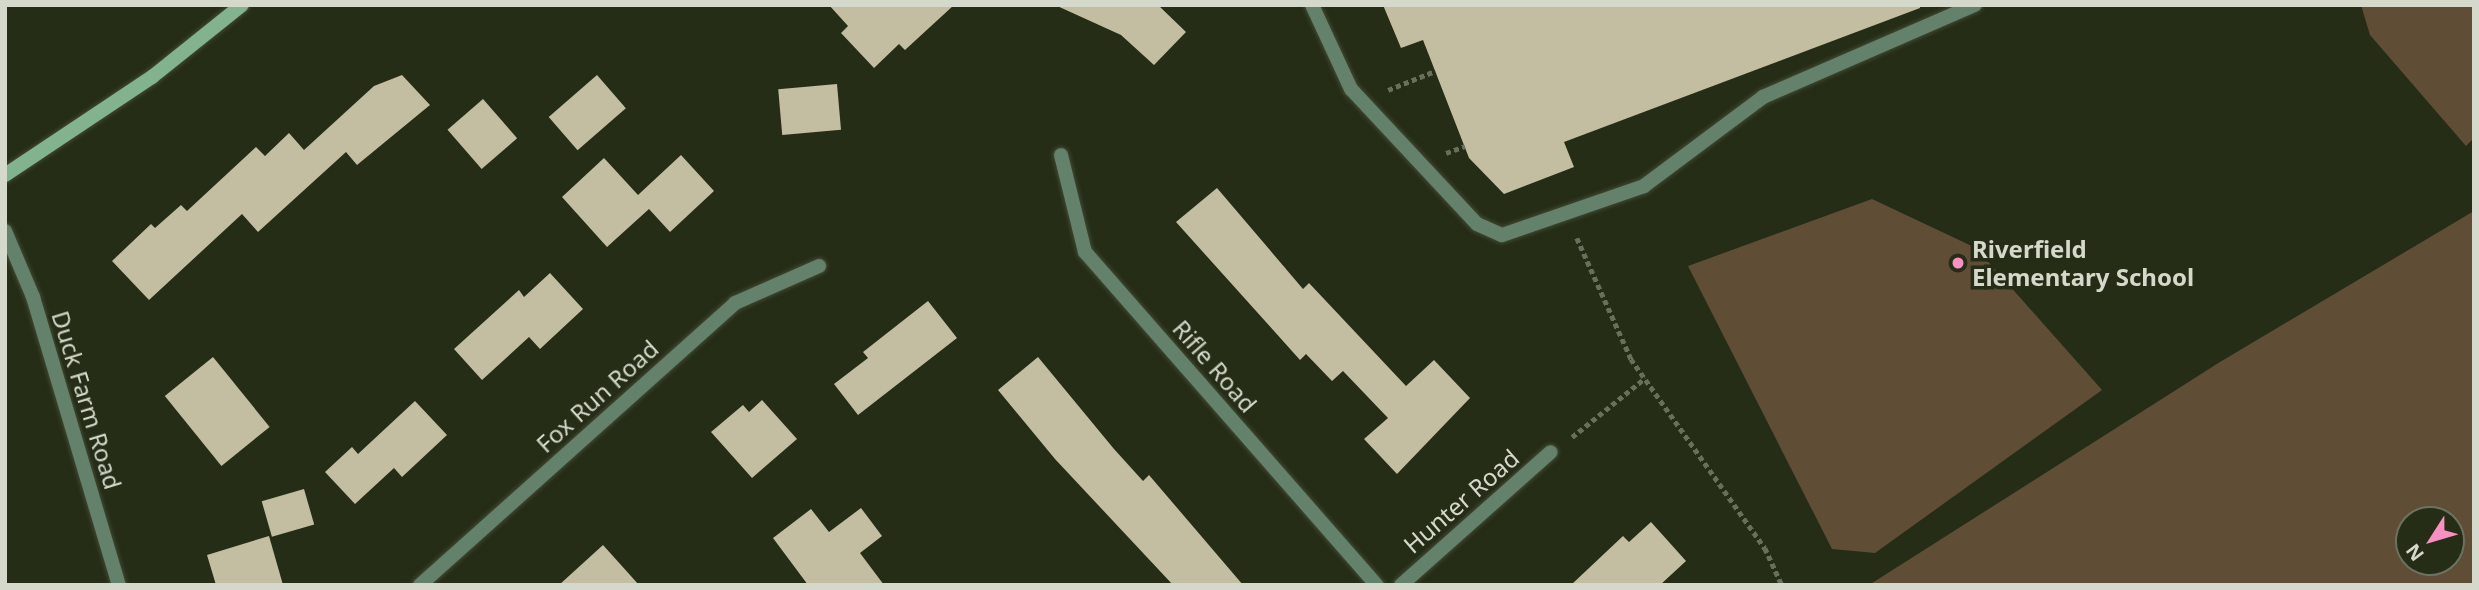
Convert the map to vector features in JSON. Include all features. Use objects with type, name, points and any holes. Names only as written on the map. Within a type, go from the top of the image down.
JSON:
[{"type":"main road","points":[[5,176],[152,77],[242,5]]},
{"type":"street","points":[[1312,5],[1362,101],[1489,233],[1516,234],[1673,168],[1763,97],[1975,5]]},
{"type":"street","name":"Rifle Road","points":[[1061,155],[1085,252],[1377,585]]},
{"type":"street","name":"Duck Farm Road","points":[[5,231],[33,297],[119,585]]},
{"type":"street","name":"Fox Run Road","points":[[420,585],[735,303],[819,266]]},
{"type":"street","name":"Hunter Road","points":[[1401,585],[1551,452]]},
{"type":"path","points":[[1362,101],[1435,71]]},
{"type":"path","points":[[1566,215],[1645,378],[1765,548],[1782,585]]},
{"type":"path","points":[[1551,452],[1645,378]]},
{"type":"shaded area","points":[[2361,5],[2474,5],[2474,138],[2466,146],[2370,35]]},
{"type":"shaded area","points":[[1872,199],[1976,248],[2102,390],[1875,553],[1832,549],[1688,266]]},
{"type":"shaded area","points":[[2474,211],[2474,585],[1869,585],[2220,362]]},
{"type":"building","points":[[829,5],[954,5],[905,50],[899,44],[874,68],[841,33],[848,26]]},
{"type":"building","points":[[1055,5],[1158,5],[1186,32],[1154,65],[1121,35]]},
{"type":"building","points":[[1383,5],[1920,5],[1920,8],[1564,142],[1574,167],[1504,194],[1469,158],[1423,40],[1401,48]]},
{"type":"building","points":[[402,75],[430,105],[357,165],[346,152],[258,232],[242,214],[149,300],[112,261],[151,224],[155,228],[181,205],[187,211],[256,147],[265,156],[289,133],[304,150],[374,86]]},
{"type":"building","points":[[597,75],[626,108],[578,150],[549,117]]},
{"type":"building","points":[[837,84],[841,130],[782,135],[778,89]]},
{"type":"building","points":[[483,99],[517,138],[482,169],[448,130]]},
{"type":"building","points":[[681,155],[714,191],[670,232],[649,209],[607,247],[562,197],[604,158],[638,195]]},
{"type":"building","points":[[1217,188],[1303,289],[1309,283],[1406,386],[1434,360],[1470,398],[1397,474],[1364,439],[1388,418],[1343,371],[1332,381],[1306,354],[1300,360],[1176,222]]},
{"type":"building","points":[[550,273],[583,309],[540,349],[529,337],[482,380],[454,349],[519,290],[524,297]]},
{"type":"building","points":[[928,301],[957,338],[858,415],[834,384],[868,358],[863,352]]},
{"type":"building","points":[[213,357],[270,427],[221,466],[165,396]]},
{"type":"building","points":[[1038,357],[1114,449],[1143,481],[1149,475],[1243,585],[1173,585],[1055,459],[998,390]]},
{"type":"building","points":[[762,400],[797,439],[752,478],[711,432],[743,405],[749,412]]},
{"type":"building","points":[[415,401],[447,435],[402,477],[394,468],[355,504],[325,472],[352,447],[358,454]]},
{"type":"building","points":[[304,489],[314,525],[272,537],[262,501]]},
{"type":"building","points":[[861,508],[882,536],[860,553],[884,585],[808,585],[773,538],[811,509],[829,532]]},
{"type":"building","points":[[1651,522],[1686,561],[1660,585],[1571,585],[1623,536],[1629,542]]},
{"type":"building","points":[[269,536],[283,585],[216,585],[207,555]]},
{"type":"building","points":[[603,545],[639,585],[559,585]]},
{"type":"place","name":"Riverfield Elementary School","points":[[1958,263]]}]
